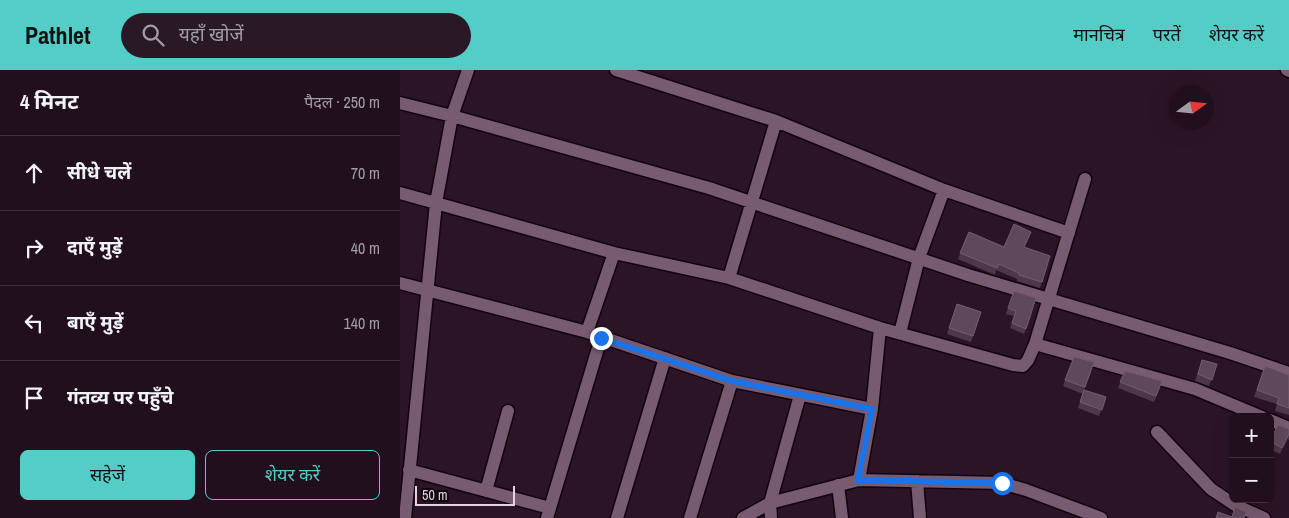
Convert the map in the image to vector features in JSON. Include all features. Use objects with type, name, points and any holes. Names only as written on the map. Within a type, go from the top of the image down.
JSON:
[{"type":"street","points":[[405,518],[436,203],[452,116],[468,70]]},
{"type":"street","points":[[616,70],[776,121],[944,190],[1069,233]]},
{"type":"street","points":[[400,103],[752,201],[918,258],[1289,373]]},
{"type":"street","points":[[729,278],[776,121]]},
{"type":"street","points":[[400,193],[614,253],[729,278],[880,328],[1022,366],[1028,360],[1035,344],[1050,300],[1085,179]]},
{"type":"street","points":[[900,333],[918,258],[944,190]]},
{"type":"street","points":[[587,332],[614,253]]},
{"type":"street","points":[[400,283],[587,332],[732,381],[872,409]]},
{"type":"street","points":[[858,480],[872,409],[880,328]]},
{"type":"street","points":[[409,470],[486,491],[549,513],[601,338]]},
{"type":"street","points":[[1035,344],[1195,389],[1252,413]]},
{"type":"street","points":[[617,518],[665,358]]},
{"type":"street","points":[[690,518],[732,381]]},
{"type":"street","points":[[771,518],[770,503],[800,395]]},
{"type":"street","points":[[486,491],[508,411]]},
{"type":"street","points":[[1274,422],[1289,428]]},
{"type":"street","points":[[1158,432],[1211,489],[1230,502],[1264,518]]},
{"type":"street","points":[[743,518],[770,503],[858,480],[1002,483],[1100,518]]},
{"type":"street","points":[[917,481],[920,518]]},
{"type":"street","points":[[838,485],[842,518]]},
{"type":"building","points":[[1014,224],[1031,232],[1024,247],[1050,256],[1042,282],[1019,275],[1019,273],[999,264],[997,268],[960,253],[969,232],[1004,247]]},
{"type":"building","points":[[1014,291],[1036,298],[1026,329],[1012,323],[1016,311],[1008,308]]},
{"type":"building","points":[[957,304],[981,312],[973,336],[949,328]]},
{"type":"building","points":[[1074,357],[1094,362],[1085,387],[1065,380]]},
{"type":"building","points":[[1202,360],[1217,364],[1212,380],[1198,374]]},
{"type":"building","points":[[1265,366],[1289,375],[1289,408],[1277,404],[1279,398],[1257,390]]},
{"type":"building","points":[[1125,371],[1162,381],[1156,396],[1120,382]]},
{"type":"building","points":[[1084,390],[1106,397],[1102,410],[1080,402]]},
{"type":"building","points":[[1278,425],[1289,429],[1289,434],[1282,448],[1274,443],[1274,433]]},
{"type":"building","points":[[1235,507],[1246,512],[1244,518],[1216,518],[1218,512],[1232,517]]},
{"type":"route","points":[[601,338],[732,381],[872,409],[858,480],[1002,483]]}]
